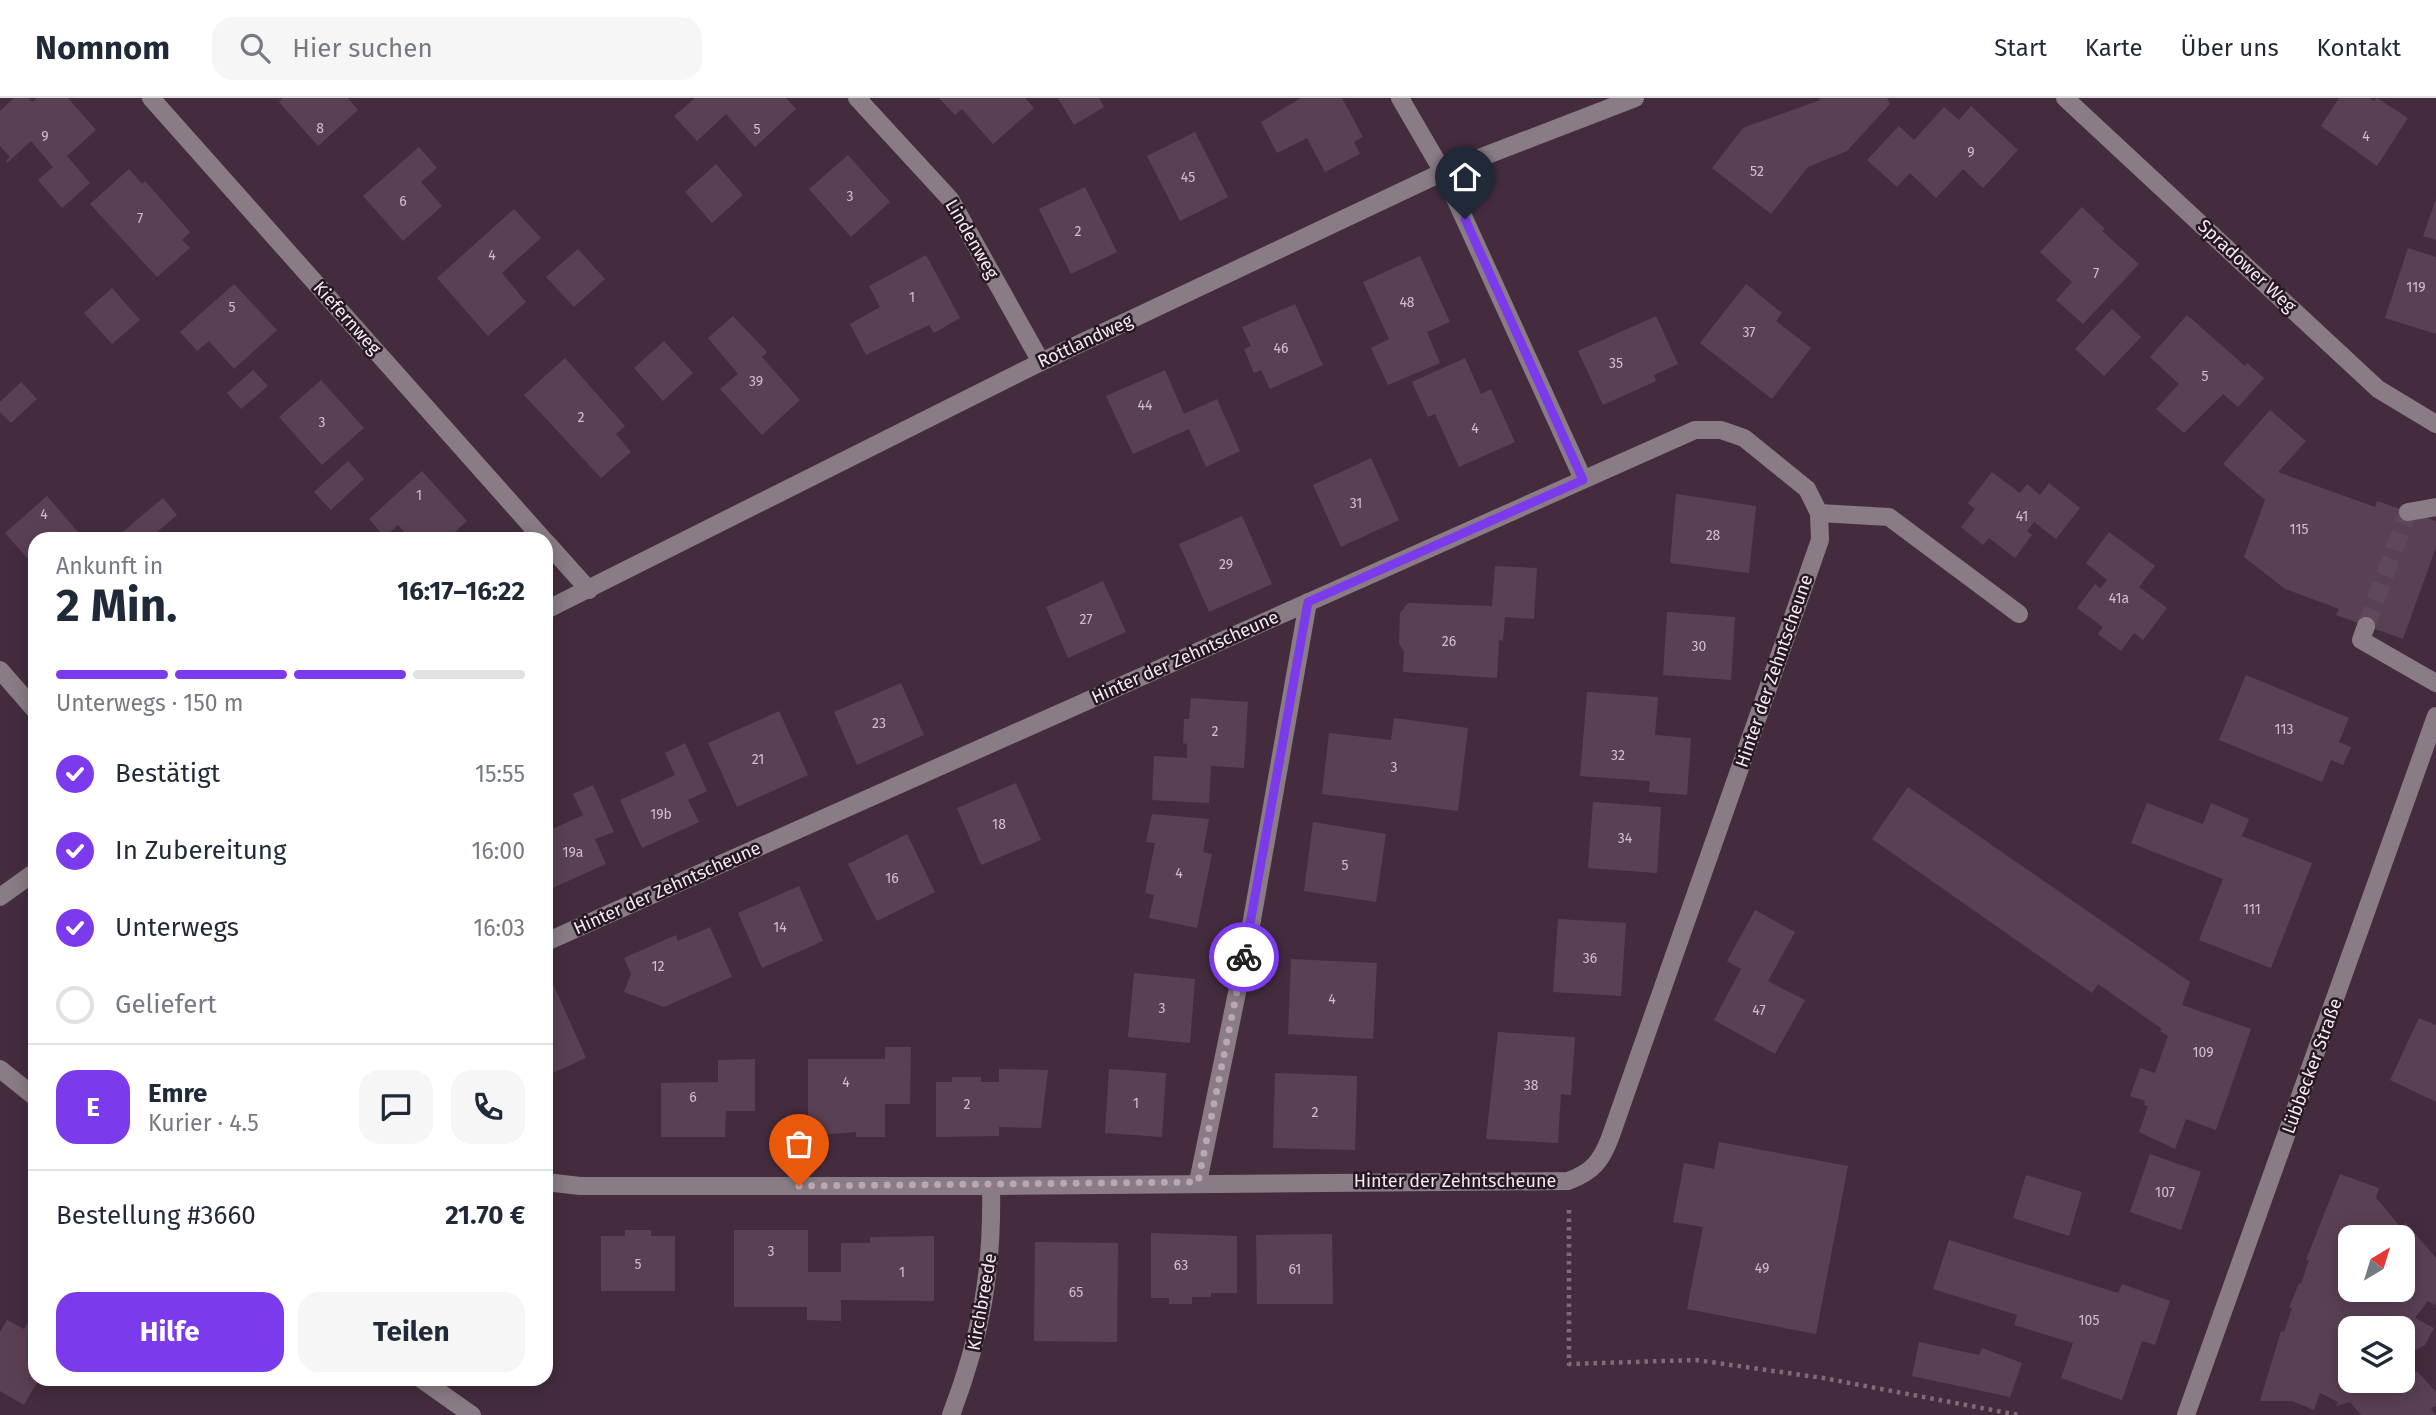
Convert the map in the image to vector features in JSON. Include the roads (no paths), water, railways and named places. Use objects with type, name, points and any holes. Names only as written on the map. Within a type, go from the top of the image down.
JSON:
[{"type":"street","name":"Kiefernweg","points":[[151,98],[537,532]]},
{"type":"street","name":"Lindenweg","points":[[857,98],[950,199],[1041,362]]},
{"type":"street","points":[[1399,98],[1443,172],[1583,480]]},
{"type":"street","name":"Rottlandweg","points":[[553,607],[1041,362],[1443,172],[1635,98]]},
{"type":"street","name":"Spradower Weg","points":[[2065,98],[2378,389],[2436,424]]},
{"type":"street","name":"Hinter der Zehntscheune","points":[[553,939],[1695,430],[1721,430],[1744,439],[1807,489],[1819,513],[1820,540],[1610,1138],[1601,1161],[1588,1173],[1569,1181],[1198,1182],[991,1186],[580,1186],[553,1183]]},
{"type":"street","points":[[2408,512],[2436,507]]},
{"type":"street","points":[[1819,513],[1889,517],[2020,614]]},
{"type":"street","name":"Kiefernweg","points":[[553,550],[589,590]]},
{"type":"street","points":[[1198,1182],[1252,920],[1308,602]]},
{"type":"street","points":[[2366,626],[2361,640],[2436,683]]},
{"type":"street","points":[[0,670],[28,702]]},
{"type":"street","name":"Lübbecker Straße","points":[[2186,1415],[2436,716]]},
{"type":"street","points":[[0,897],[28,877]]},
{"type":"street","points":[[0,1069],[28,1091]]},
{"type":"street","name":"Kirchbreede","points":[[951,1415],[971,1364],[986,1301],[993,1240],[991,1186]]},
{"type":"street","points":[[431,1386],[472,1415]]},
{"type":"tunnel","points":[[2366,626],[2408,512]]}]
